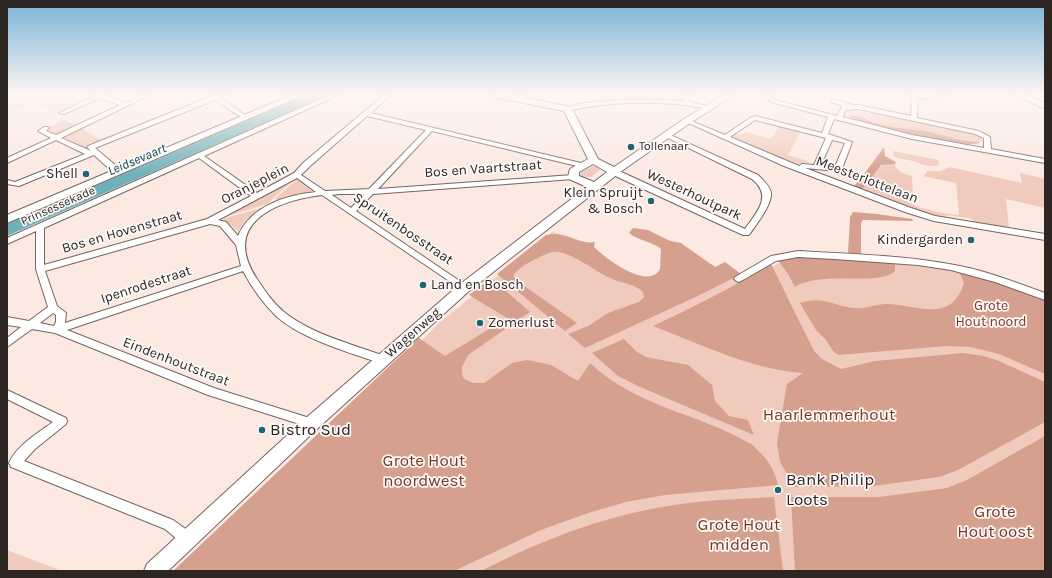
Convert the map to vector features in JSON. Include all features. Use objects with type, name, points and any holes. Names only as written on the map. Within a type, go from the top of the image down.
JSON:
[{"type":"street","points":[[7,161],[92,121]]},
{"type":"street","points":[[93,153],[90,147],[155,121]]},
{"type":"street","points":[[7,219],[239,121]]},
{"type":"street","name":"Prinsessekade","points":[[7,241],[278,121]]},
{"type":"street","points":[[297,174],[360,121]]},
{"type":"street","points":[[395,121],[581,166]]},
{"type":"street","points":[[574,121],[594,161],[614,172]]},
{"type":"street","name":"Wagenweg","points":[[154,571],[189,540],[312,423],[464,288],[614,172],[687,121]]},
{"type":"street","name":"Meesterlottelaan","points":[[687,121],[787,164],[908,210],[934,218],[1045,237]]},
{"type":"street","points":[[726,137],[749,121]]},
{"type":"street","points":[[767,121],[849,142],[838,169],[818,167],[812,168],[787,164]]},
{"type":"street","points":[[818,167],[827,136],[834,121]]},
{"type":"street","points":[[852,121],[912,136],[1045,161]]},
{"type":"street","points":[[923,121],[984,134],[987,137],[988,150]]},
{"type":"street","points":[[46,128],[41,131],[93,153],[118,172]]},
{"type":"street","points":[[352,211],[430,130]]},
{"type":"street","name":"Westerhoutpark","points":[[614,172],[746,233],[756,219],[766,200],[766,190],[764,187],[755,177],[666,135]]},
{"type":"street","points":[[7,182],[16,184],[93,153]]},
{"type":"street","points":[[200,156],[256,196]]},
{"type":"street","points":[[573,177],[574,171],[581,166],[594,161]]},
{"type":"street","name":"Oranjeplein","points":[[210,221],[297,174],[326,193]]},
{"type":"street","name":"Bos en Vaartstraat","points":[[371,191],[573,177],[595,187]]},
{"type":"street","points":[[371,191],[326,193],[300,197],[271,206],[251,221],[245,229],[240,244],[246,267],[259,291],[284,318],[302,329],[333,343],[383,360]]},
{"type":"street","name":"Spruitenbosstraat","points":[[326,193],[464,288]]},
{"type":"street","name":"Oranjeplein","points":[[210,221],[223,224],[240,244]]},
{"type":"street","name":"Bos en Hovenstraat","points":[[40,269],[210,221]]},
{"type":"street","points":[[40,227],[40,269],[53,308],[61,313],[61,322],[56,330]]},
{"type":"street","points":[[738,279],[774,258],[798,254],[835,256],[918,262],[951,267],[996,279],[1045,297]]},
{"type":"street","name":"Ipenrodestraat","points":[[56,330],[246,267]]},
{"type":"street","points":[[7,343],[53,308]]},
{"type":"street","name":"Eindenhoutstraat","points":[[7,321],[56,330],[212,392],[312,423]]},
{"type":"street","points":[[7,394],[62,421],[31,445],[15,463],[170,524],[189,540]]},
{"type":"green space","points":[[62,121],[66,121],[78,126],[59,135],[45,129]]},
{"type":"green space","points":[[860,121],[870,121],[893,127],[926,131],[960,140],[981,142],[969,144],[925,137]]},
{"type":"green space","points":[[870,121],[919,121],[975,135],[982,139],[982,141],[956,140],[926,131],[893,127]]},
{"type":"green space","points":[[779,126],[801,131],[788,155],[810,162],[799,164],[779,158],[730,136],[734,133],[741,135],[746,132],[771,139]]},
{"type":"green space","points":[[81,128],[101,140],[84,147],[63,137]]},
{"type":"green space","points":[[884,147],[885,156],[896,162],[895,164],[881,165],[861,191],[853,187],[862,177]]},
{"type":"green space","points":[[893,151],[939,160],[939,164],[932,166],[923,165],[894,156]]},
{"type":"green space","points":[[887,164],[895,164],[899,171],[912,176],[913,195],[908,201],[924,209],[959,215],[956,183],[923,176],[927,171],[941,171],[949,167],[1022,183],[1020,173],[1045,179],[1045,208],[1006,199],[1009,228],[974,223],[972,219],[948,215],[942,219],[861,191],[879,167]]},
{"type":"green space","points":[[593,166],[600,170],[591,177],[583,177],[581,175],[581,172]]},
{"type":"green space","points":[[297,179],[316,191],[276,200],[276,198]]},
{"type":"green space","points":[[293,180],[267,204],[224,217]]},
{"type":"green space","points":[[260,208],[261,209],[246,220],[238,231],[223,219]]},
{"type":"green space","points":[[853,212],[912,219],[913,221],[863,220],[861,223],[861,254],[848,253],[850,217]]},
{"type":"green space","points":[[633,228],[648,230],[670,241],[681,243],[715,267],[725,262],[741,274],[702,294],[585,348],[568,334],[588,326],[608,313],[639,302],[644,297],[643,292],[640,289],[614,280],[573,257],[558,252],[546,254],[527,263],[513,276],[516,280],[577,323],[565,331],[497,274],[546,235],[554,234],[564,235],[583,242],[595,242],[594,247],[617,265],[637,275],[654,275],[660,269],[661,249],[629,233]]},
{"type":"green space","name":"Haarlemmerhout","points":[[643,230],[681,245],[720,270],[728,266],[750,279],[783,261],[895,262],[958,269],[1045,300],[1045,571],[189,571],[439,323],[552,232],[592,244],[607,261],[631,275],[645,278],[660,274],[663,250]]},
{"type":"green space","points":[[809,257],[895,262],[895,271],[887,276],[876,278],[820,280],[806,282],[795,287],[777,259]]},
{"type":"green space","points":[[771,264],[814,351],[822,359],[841,369],[875,361],[963,353],[984,356],[999,361],[1045,382],[1045,422],[958,470],[939,477],[874,486],[795,487],[780,462],[777,443],[787,384],[803,373],[784,371],[746,362],[653,326],[742,281]]},
{"type":"green space","name":"Grote Hout noord","points":[[958,269],[1045,298],[1045,374],[999,354],[971,347],[947,346],[838,355],[816,330],[800,303],[815,300],[856,308],[886,304],[931,309],[942,308],[951,304],[958,296],[964,283]]},
{"type":"green space","name":"Grote Hout noordwest","points":[[491,278],[530,312],[468,355],[462,367],[464,379],[473,383],[484,383],[512,363],[527,360],[551,365],[578,381],[590,363],[608,378],[627,390],[647,400],[731,433],[751,444],[768,462],[778,485],[665,495],[626,502],[588,513],[541,530],[454,571],[173,571],[419,338],[445,356],[507,318],[469,295]]},
{"type":"green space","points":[[624,339],[637,352],[646,357],[688,365],[712,385],[715,401],[729,416],[748,420],[754,435],[640,387],[618,376],[592,353]]},
{"type":"green space","name":"Grote Hout oost","points":[[1045,436],[1045,571],[795,571],[791,497],[879,497],[947,488],[967,480]]},
{"type":"green space","name":"Grote Hout midden","points":[[774,497],[783,571],[481,571],[549,540],[620,516],[644,510],[694,502]]},
{"type":"green space","points":[[7,550],[62,571],[7,571]]},
{"type":"water","points":[[246,121],[269,121],[7,236],[7,224]]},
{"type":"place","name":"Tollenaar","points":[[631,147]]},
{"type":"place","name":"Shell","points":[[86,174]]},
{"type":"place","name":"Klein Spruijt & Bosch","points":[[651,201]]},
{"type":"place","name":"Kindergarden","points":[[971,240]]},
{"type":"place","name":"Land en Bosch","points":[[423,285]]},
{"type":"place","name":"Zomerlust","points":[[480,323]]},
{"type":"place","name":"Bistro Sud","points":[[262,430]]},
{"type":"place","name":"Bank Philip Loots","points":[[778,490]]},
{"type":"water label","name":"Leidsevaart","points":[[137,160]]}]
